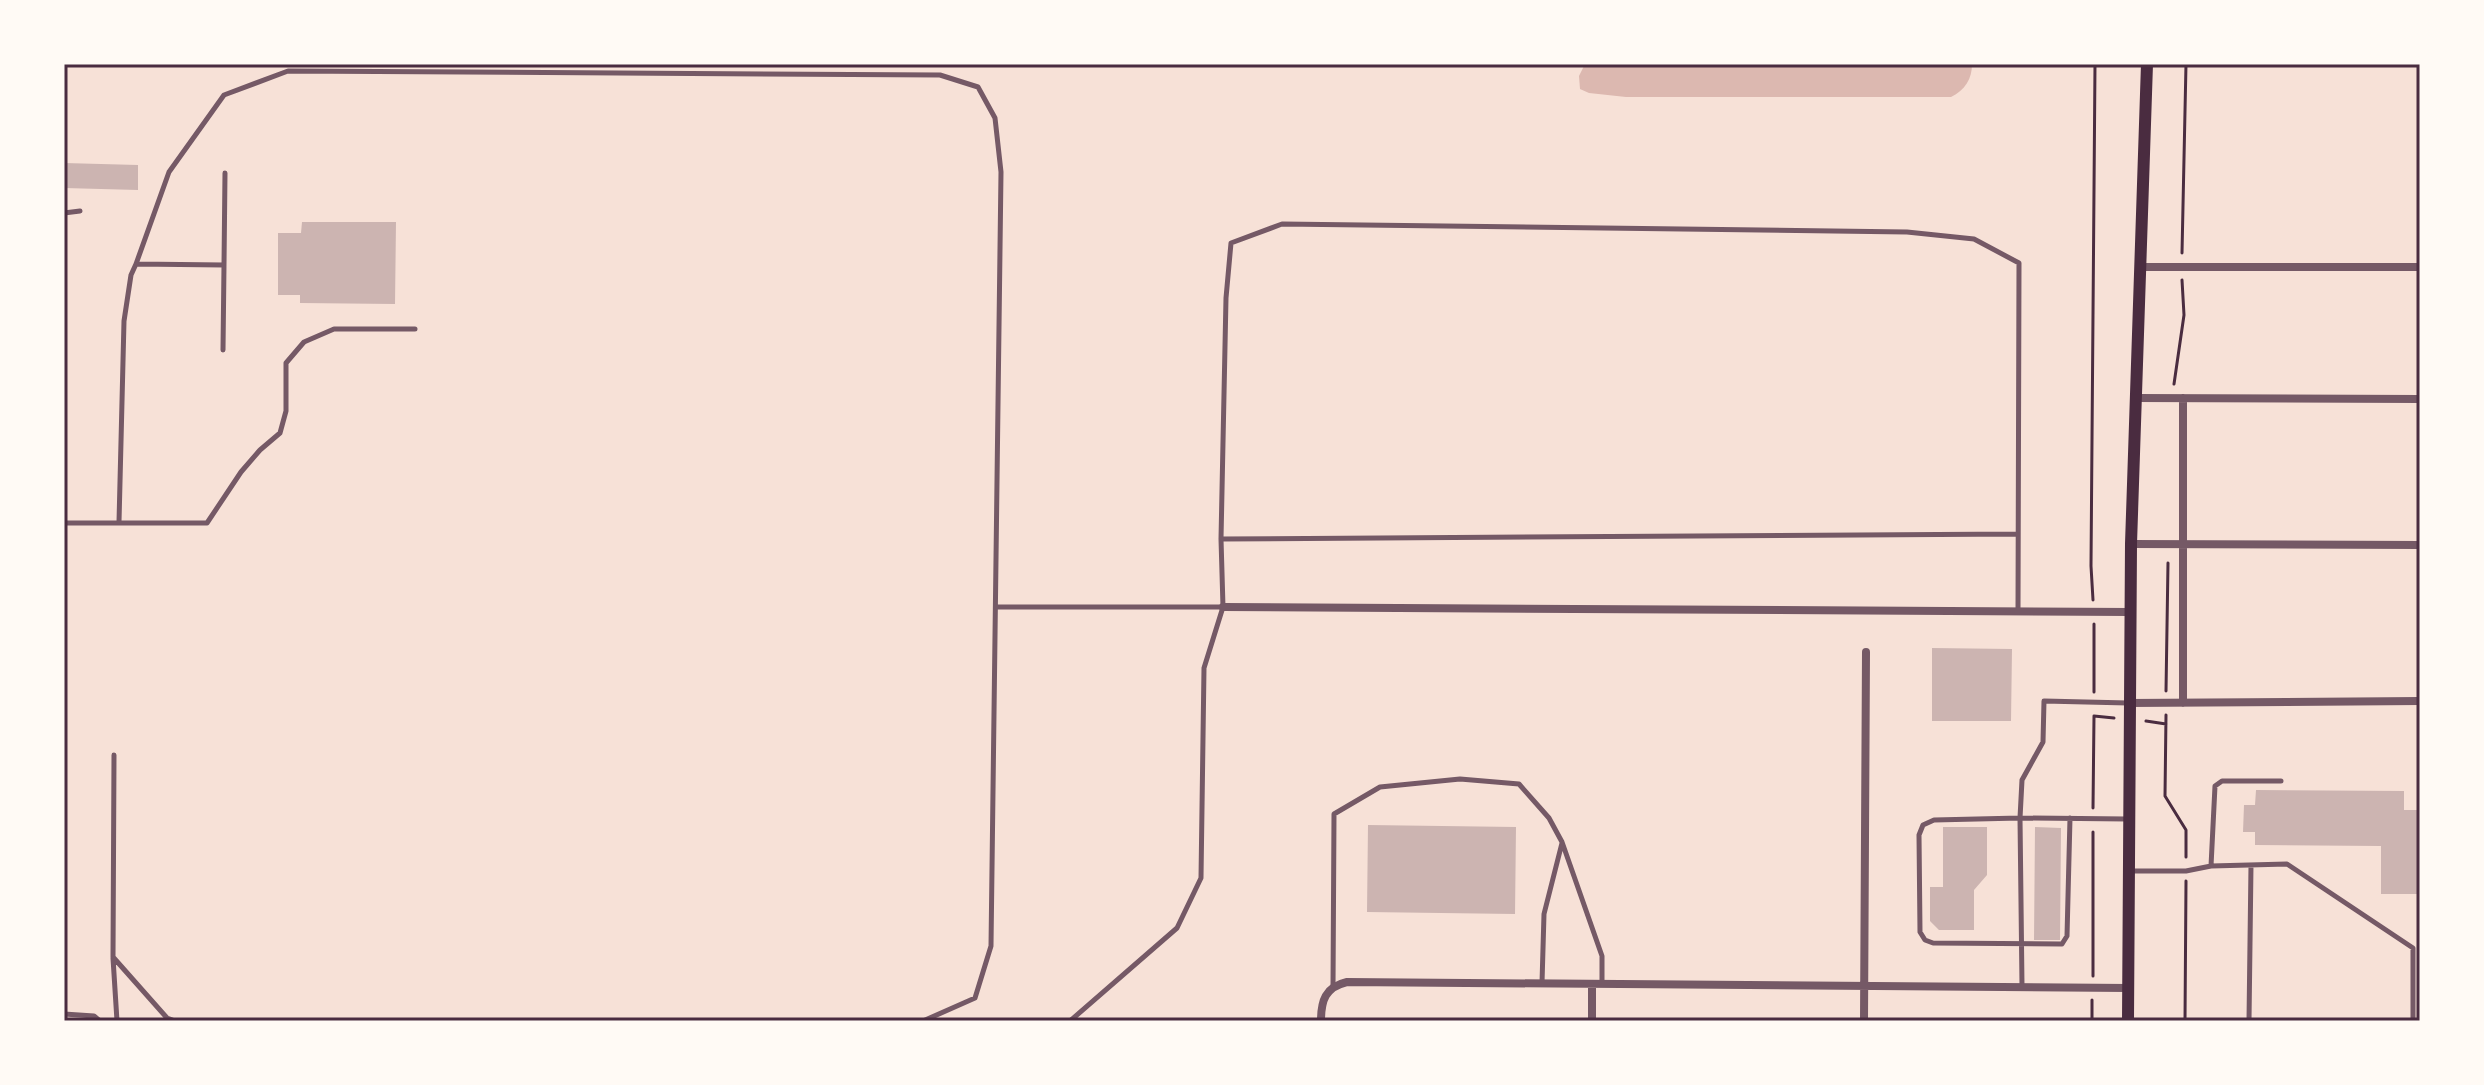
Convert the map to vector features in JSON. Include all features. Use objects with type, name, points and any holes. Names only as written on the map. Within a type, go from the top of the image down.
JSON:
[{"type":"main road","points":[[2128,1021],[2131,544],[2147,64]]},
{"type":"street","points":[[2140,267],[2420,267]]},
{"type":"street","points":[[2135,398],[2420,399]]},
{"type":"street","points":[[2183,398],[2183,703]]},
{"type":"street","points":[[2131,544],[2420,545]]},
{"type":"street","points":[[1223,607],[2130,612]]},
{"type":"street","points":[[1864,1021],[1866,652]]},
{"type":"street","points":[[2129,703],[2420,701]]},
{"type":"street","points":[[1321,1021],[1322,1002],[1331,988],[1347,982],[2128,988]]},
{"type":"street","points":[[1592,1021],[1597,984]]},
{"type":"lane","points":[[119,522],[124,321],[129,286],[169,172],[224,95],[288,71],[940,75],[978,87],[995,118],[1001,172],[991,946],[975,998],[923,1021]]},
{"type":"lane","points":[[223,350],[225,173]]},
{"type":"lane","points":[[64,213],[80,211]]},
{"type":"lane","points":[[1070,1021],[1177,928],[1201,878],[1204,668],[1223,607],[1221,539],[1226,298],[1231,243],[1282,224],[1907,232],[1974,239],[2019,263],[2018,611]]},
{"type":"lane","points":[[136,264],[224,265]]},
{"type":"lane","points":[[64,523],[207,523],[241,472],[280,433],[286,411],[286,363],[304,342],[334,329],[415,329]]},
{"type":"lane","points":[[1221,539],[2018,534]]},
{"type":"lane","points":[[995,607],[1223,607]]},
{"type":"lane","points":[[2022,986],[2022,780],[2043,742],[2044,701],[2129,703]]},
{"type":"lane","points":[[114,755],[113,957],[117,1021]]},
{"type":"lane","points":[[1331,988],[1334,814],[1380,787],[1460,779],[1519,784],[1549,818],[1562,842],[1602,956],[1597,984]]},
{"type":"lane","points":[[2211,866],[2215,786],[2222,781],[2281,781]]},
{"type":"lane","points":[[2070,818],[2067,936],[2062,944],[1933,943],[1925,940],[1920,932],[1919,835],[1923,825],[1934,820],[2020,818],[2070,818],[2093,818],[2129,819]]},
{"type":"lane","points":[[1542,983],[1544,914],[1562,842]]},
{"type":"lane","points":[[2129,871],[2186,871],[2211,866],[2287,864],[2413,948],[2413,1021]]},
{"type":"lane","points":[[2249,1021],[2251,865]]},
{"type":"lane","points":[[113,957],[167,1018],[175,1021]]},
{"type":"lane","points":[[64,1014],[94,1016],[100,1021]]},
{"type":"path","points":[[2092,1021],[2094,611],[2091,566],[2095,64]]},
{"type":"shaded area","points":[[1585,64],[1972,64],[1967,84],[1951,97],[1626,97],[1580,89],[1579,76]]},
{"type":"building","points":[[64,163],[138,165],[138,190],[64,188]]},
{"type":"building","points":[[302,222],[396,222],[395,304],[300,303],[300,295],[278,295],[278,233],[301,233]]},
{"type":"building","points":[[1932,648],[2012,649],[2011,721],[1932,721]]},
{"type":"building","points":[[2256,790],[2404,791],[2404,810],[2420,810],[2420,894],[2381,894],[2381,846],[2255,845],[2255,832],[2243,832],[2244,805],[2255,805]]},
{"type":"building","points":[[1368,825],[1516,827],[1515,914],[1367,912]]},
{"type":"building","points":[[1943,827],[1987,827],[1987,875],[1974,890],[1974,930],[1939,930],[1930,921],[1930,887],[1943,887]]},
{"type":"building","points":[[2035,827],[2061,828],[2060,940],[2034,940]]}]
